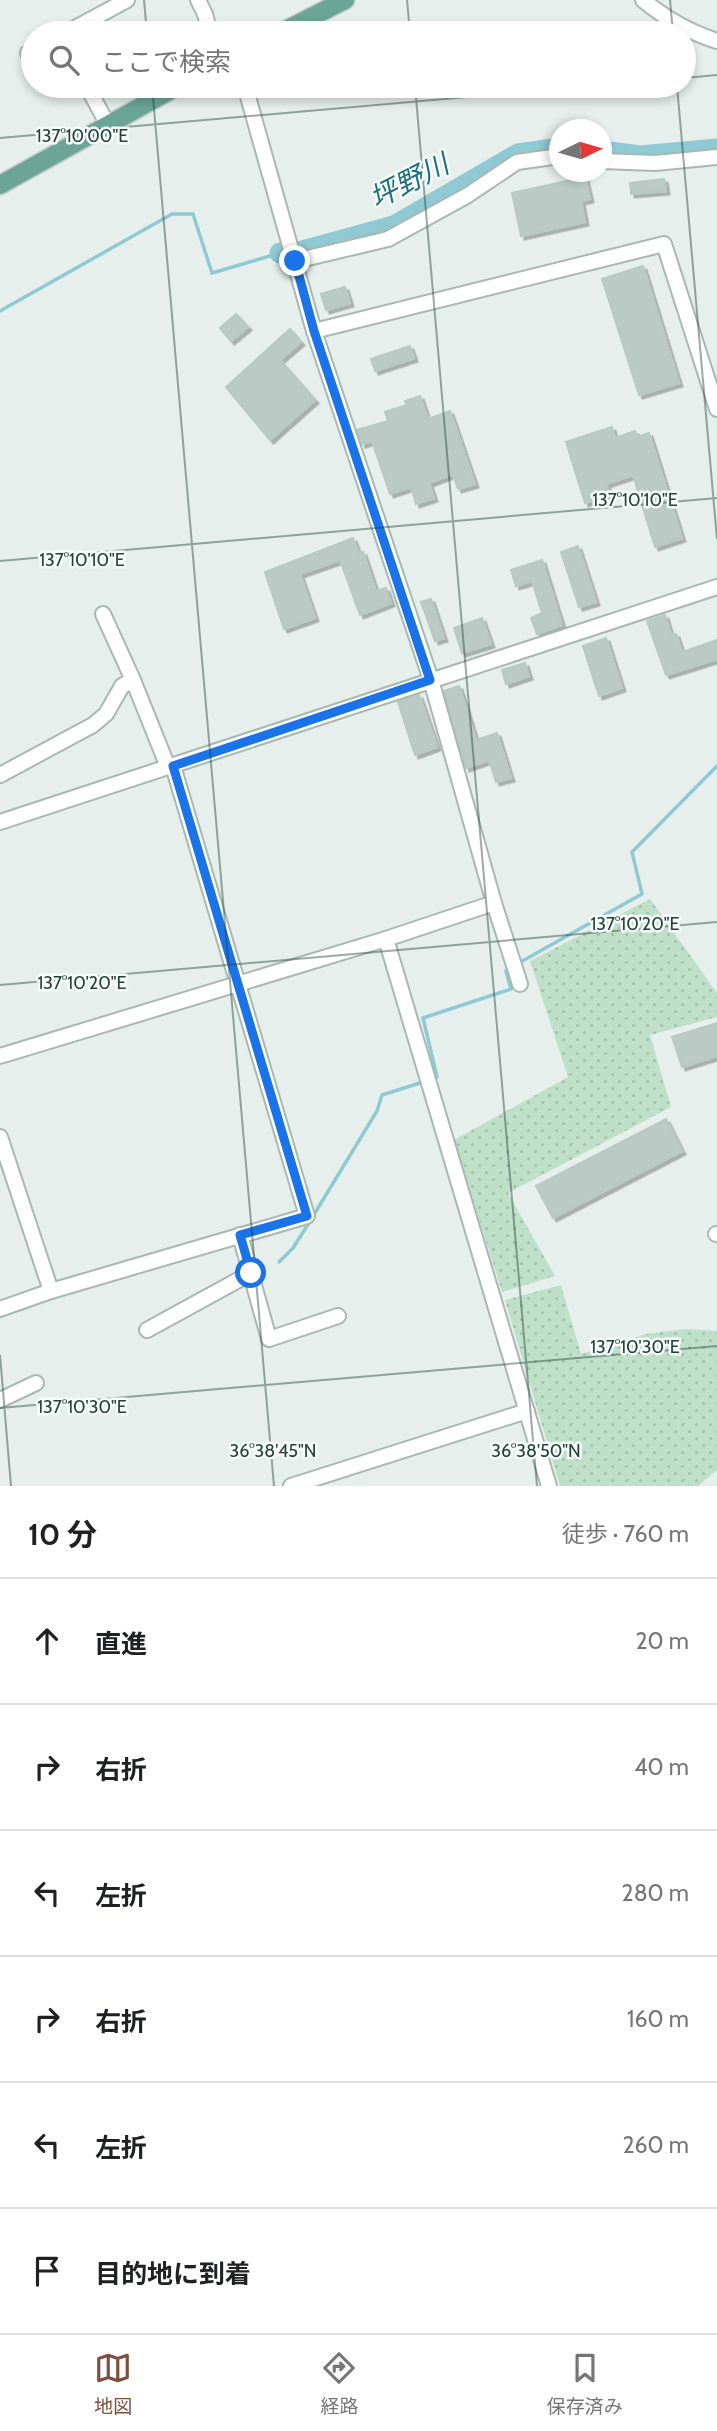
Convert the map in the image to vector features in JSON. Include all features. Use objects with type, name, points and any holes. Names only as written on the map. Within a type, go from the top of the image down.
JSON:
[{"type":"main road","points":[[304,21],[345,0]]},
{"type":"main road","points":[[0,185],[156,98]]},
{"type":"street","points":[[88,21],[127,0]]},
{"type":"street","points":[[198,0],[206,21]]},
{"type":"street","points":[[643,0],[672,21]]},
{"type":"street","points":[[696,33],[717,41]]},
{"type":"street","points":[[91,98],[108,125]]},
{"type":"street","points":[[248,98],[314,331],[430,680],[520,984]]},
{"type":"street","points":[[295,261],[388,239],[457,202],[517,162],[549,157]]},
{"type":"street","points":[[612,161],[655,163],[717,157]]},
{"type":"street","points":[[314,331],[664,244],[717,409]]},
{"type":"street","points":[[0,822],[717,587]]},
{"type":"street","points":[[0,1309],[51,1291],[307,1216],[170,766],[103,614]]},
{"type":"street","points":[[0,775],[93,725],[106,713],[122,686],[133,680]]},
{"type":"street","points":[[0,1056],[386,939],[495,903]]},
{"type":"street","points":[[386,939],[549,1486]]},
{"type":"street","points":[[0,1139],[51,1291]]},
{"type":"street","points":[[240,1235],[268,1339],[338,1315]]},
{"type":"street","points":[[147,1330],[251,1273]]},
{"type":"street","points":[[0,1401],[36,1383]]},
{"type":"street","points":[[292,1486],[527,1411]]},
{"type":"green space","points":[[650,899],[717,993],[717,1017],[650,1035],[671,1107],[508,1193],[555,1276],[502,1292],[454,1140],[568,1077],[530,961]]},
{"type":"green space","points":[[561,1285],[581,1354],[646,1334],[684,1329],[717,1331],[717,1470],[698,1486],[560,1486],[505,1300]]},
{"type":"building","points":[[664,179],[666,191],[631,194],[630,183]]},
{"type":"building","points":[[562,182],[586,182],[590,199],[581,201],[585,222],[521,236],[512,193]]},
{"type":"building","points":[[643,266],[679,383],[639,395],[602,279]]},
{"type":"building","points":[[345,287],[350,303],[326,310],[321,294]]},
{"type":"building","points":[[236,314],[248,327],[231,341],[220,328]]},
{"type":"building","points":[[290,329],[301,342],[280,360],[315,400],[270,440],[226,387]]},
{"type":"building","points":[[410,346],[414,358],[375,371],[371,359]]},
{"type":"building","points":[[420,396],[428,419],[450,411],[475,484],[458,489],[453,474],[429,483],[434,498],[416,504],[411,487],[390,494],[372,441],[362,444],[357,430],[388,421],[385,412],[407,405],[405,401]]},
{"type":"building","points":[[612,427],[615,438],[635,431],[637,437],[649,433],[682,538],[655,547],[633,475],[606,484],[610,495],[585,503],[566,442]]},
{"type":"building","points":[[353,538],[359,554],[363,552],[376,591],[386,588],[391,603],[360,615],[340,560],[300,574],[315,618],[284,629],[265,572]]},
{"type":"building","points":[[578,546],[596,602],[579,607],[561,552]]},
{"type":"building","points":[[542,560],[562,625],[537,634],[531,618],[542,613],[532,581],[516,586],[511,570]]},
{"type":"building","points":[[431,599],[444,638],[435,641],[421,602]]},
{"type":"building","points":[[665,615],[671,635],[676,634],[682,652],[717,640],[717,659],[666,675],[647,621]]},
{"type":"building","points":[[482,618],[491,644],[462,653],[454,628]]},
{"type":"building","points":[[606,638],[622,688],[599,696],[583,646]]},
{"type":"building","points":[[525,663],[529,676],[506,684],[502,670]]},
{"type":"building","points":[[459,686],[476,740],[497,733],[511,778],[496,782],[489,760],[466,768],[444,691]]},
{"type":"building","points":[[419,695],[437,747],[415,755],[398,702]]},
{"type":"building","points":[[717,1023],[717,1056],[682,1067],[672,1037]]},
{"type":"building","points":[[666,1119],[682,1151],[553,1218],[536,1186]]},
{"type":"waterway","name":"坪野川","points":[[612,152],[640,156],[717,149]]},
{"type":"waterway","name":"坪野川","points":[[280,253],[299,252],[394,226],[518,154],[549,150]]},
{"type":"waterway","points":[[0,311],[172,214],[193,214],[212,273],[280,253]]},
{"type":"waterway","points":[[517,964],[642,894],[632,852],[717,766]]},
{"type":"waterway","points":[[430,1080],[437,1077],[423,1018],[511,989],[506,971],[510,968]]},
{"type":"waterway","points":[[279,1262],[293,1248],[307,1226],[377,1111],[382,1095],[423,1082]]},
{"type":"route","points":[[251,1273],[240,1235],[307,1216],[173,766],[430,680],[314,331],[295,261]]}]
